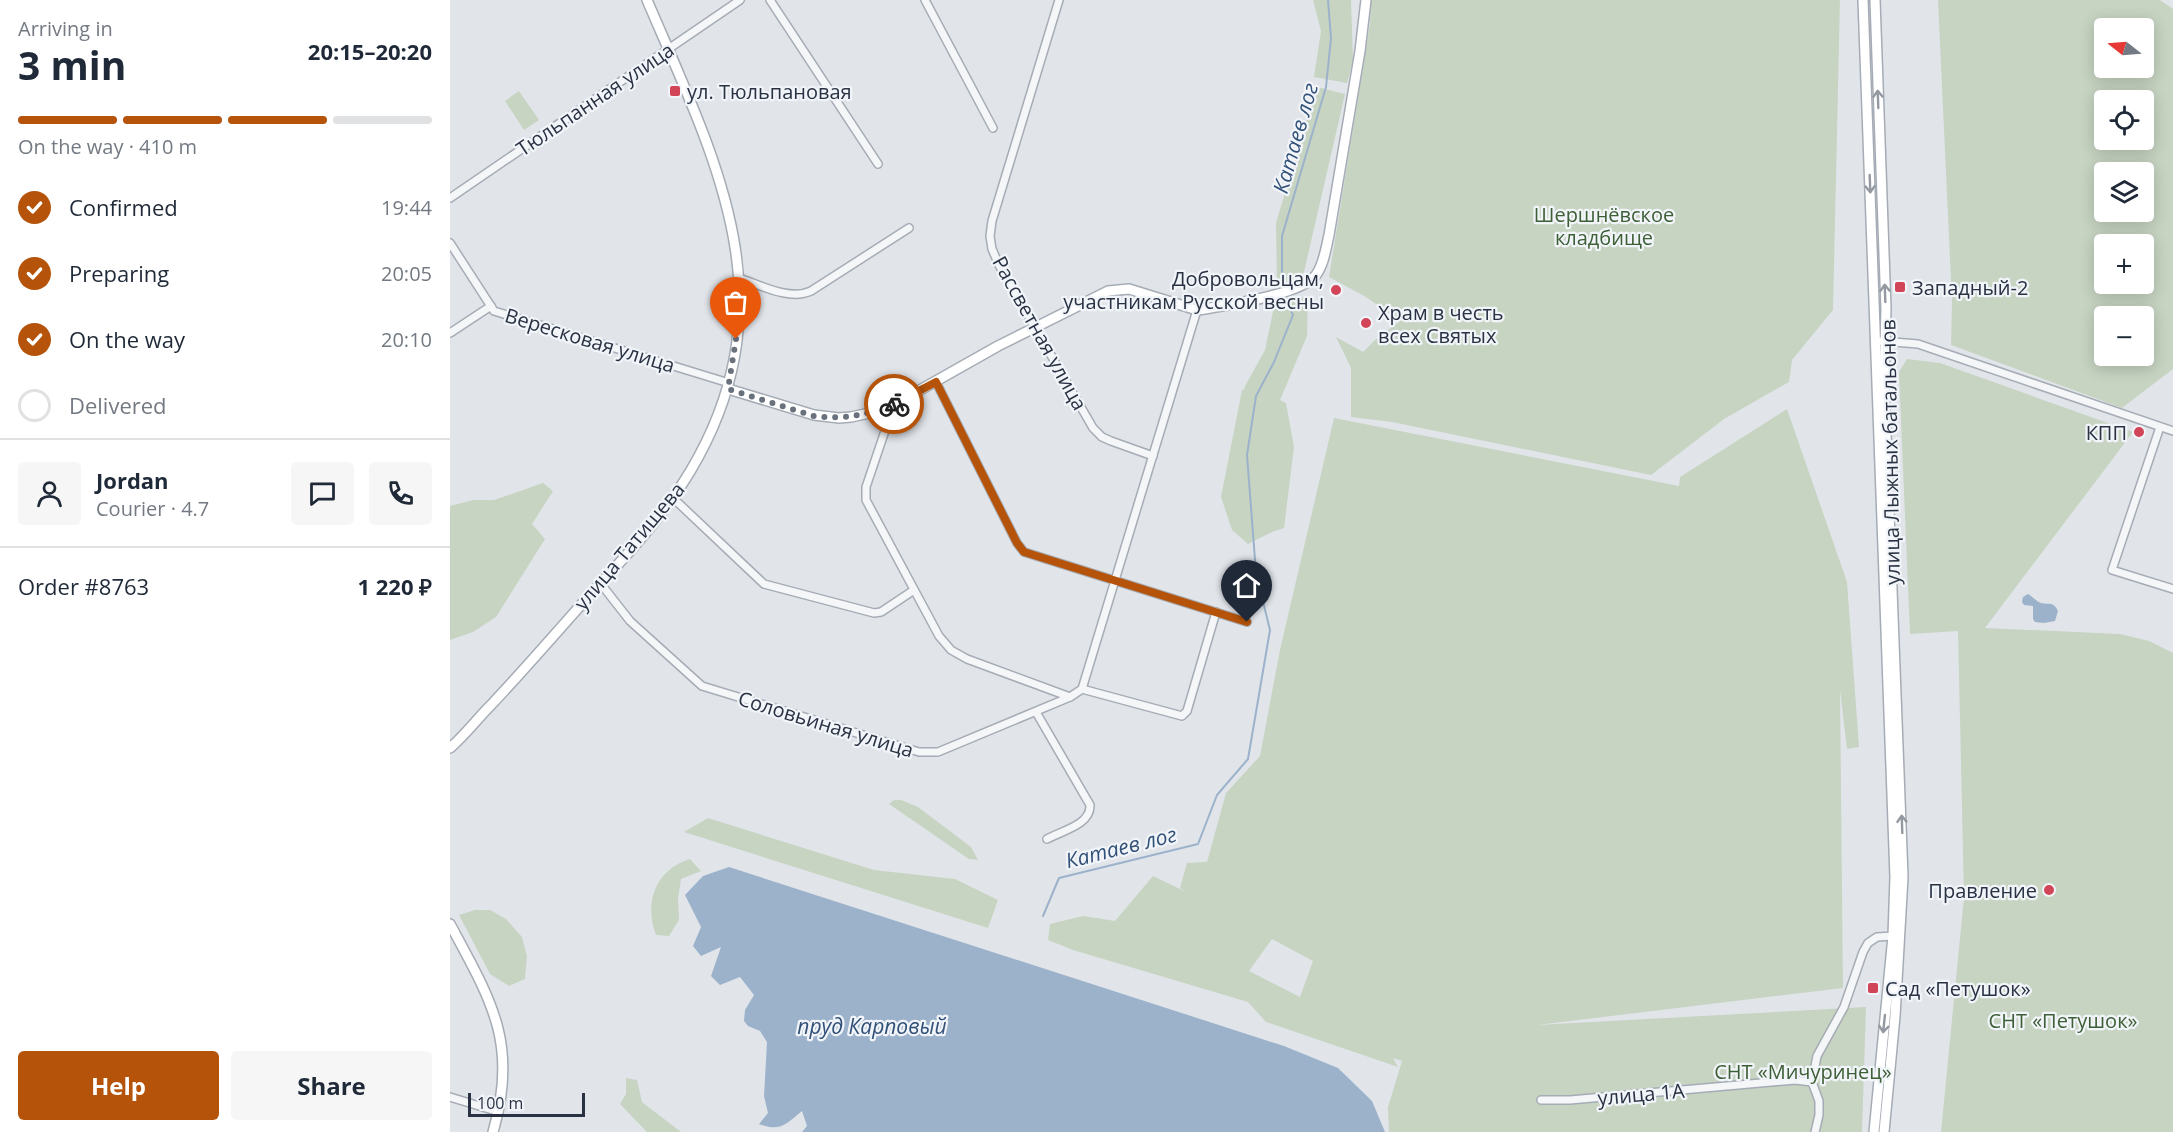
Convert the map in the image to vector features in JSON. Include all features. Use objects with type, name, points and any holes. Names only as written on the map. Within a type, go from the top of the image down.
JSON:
[{"type":"street","name":"улица Татищева","points":[[450,748],[601,584],[673,498],[707,441],[728,386],[738,324],[739,278],[734,234],[722,184],[708,143],[647,0]]},
{"type":"street","name":"Тюльпанная улица","points":[[450,198],[740,0]]},
{"type":"street","points":[[770,0],[878,164]]},
{"type":"street","points":[[925,0],[993,128]]},
{"type":"street","name":"Рассветная улица","points":[[1059,0],[992,221],[990,236],[992,249],[1002,272],[1097,433],[1128,448],[1153,456]]},
{"type":"street","points":[[728,386],[814,416],[851,417],[886,408],[1108,291],[1119,288],[1129,289],[1197,310],[1281,293],[1307,283],[1318,271],[1323,260],[1342,163],[1366,0]]},
{"type":"street","name":"улица Лыжных батальонов","points":[[1863,0],[1884,381],[1902,836],[1898,903]]},
{"type":"street","name":"улица Лыжных батальонов","points":[[1875,0],[1886,309],[1881,341]]},
{"type":"street","points":[[739,278],[791,295],[801,296],[909,228]]},
{"type":"street","name":"Вересковая улица","points":[[450,243],[494,311],[728,386]]},
{"type":"street","points":[[450,333],[490,306]]},
{"type":"street","points":[[1197,310],[1082,689],[1182,716],[1187,711],[1216,612]]},
{"type":"street","points":[[1881,341],[1918,344],[2173,431]]},
{"type":"street","points":[[936,382],[1020,547],[1030,555],[1247,622]]},
{"type":"street","points":[[886,408],[888,422],[866,487],[866,500],[939,636],[951,650],[967,659],[1070,697]]},
{"type":"street","points":[[2160,427],[2112,570],[2173,589]]},
{"type":"street","points":[[673,498],[764,584],[874,613],[881,612],[914,590]]},
{"type":"street","name":"Соловьиная улица","points":[[601,584],[630,621],[702,686],[919,752],[938,752],[1036,712],[1082,689]]},
{"type":"street","points":[[1036,712],[1088,800],[1090,810],[1086,819],[1047,839]]},
{"type":"street","points":[[1874,1132],[1898,903]]},
{"type":"street","points":[[1884,1132],[1895,1016],[1898,903]]},
{"type":"street","points":[[450,924],[480,980],[499,1028],[504,1085],[493,1132]]},
{"type":"street","points":[[1815,1132],[1819,1101],[1812,1082],[1817,1056],[1844,1007],[1868,943],[1877,938],[1893,936]]},
{"type":"street","name":"улица 1А","points":[[1541,1100],[1570,1100],[1795,1080],[1812,1082]]},
{"type":"street","points":[[450,1097],[499,1112]]},
{"type":"green space","points":[[1313,0],[1351,0],[1353,60],[1347,83],[1314,77],[1321,31]]},
{"type":"green space","name":"Шершнёвское кладбище","points":[[1371,0],[1840,0],[1833,310],[1792,360],[1789,382],[1724,419],[1651,475],[1392,422],[1351,417],[1351,368],[1336,337],[1363,352],[1400,321],[1366,297],[1329,277],[1370,24]]},
{"type":"green space","points":[[1938,0],[2160,0],[2173,9],[2173,369],[2122,408],[1951,345],[1952,302]]},
{"type":"green space","points":[[1313,86],[1345,94],[1304,272],[1293,283],[1277,288],[1276,223],[1308,116]]},
{"type":"green space","points":[[519,91],[539,120],[524,130],[505,101]]},
{"type":"green space","points":[[1308,296],[1307,336],[1280,400],[1286,403],[1294,447],[1284,528],[1248,544],[1232,530],[1221,497],[1242,390],[1265,350],[1275,302]]},
{"type":"green space","name":"СНТ «Петушок»","points":[[1907,359],[1940,363],[2133,432],[1985,628],[2120,634],[2149,641],[2173,653],[2173,1132],[1941,1132],[1964,897],[1958,631],[1910,634],[1899,372]]},
{"type":"green space","name":"СНТ «Мичуринец»","points":[[1787,409],[1847,582],[1859,747],[1847,749],[1840,690],[1843,988],[1537,1025],[1866,1007],[1862,1132],[1389,1132],[1388,1107],[1402,1061],[1393,1058],[1398,1067],[1266,1022],[1248,1002],[1073,950],[1048,940],[1050,924],[1083,916],[1115,921],[1153,876],[1184,891],[1180,888],[1187,863],[1207,862],[1226,793],[1260,756],[1280,650],[1334,418],[1679,486],[1680,477]],"holes":[[[1272,939],[1313,961],[1300,997],[1249,971]]]},
{"type":"green space","points":[[543,483],[553,491],[532,524],[545,539],[496,617],[473,632],[450,640],[450,506],[473,500],[494,500]]},
{"type":"green space","points":[[894,800],[901,800],[918,807],[971,847],[978,860],[969,859],[889,804]]},
{"type":"green space","points":[[708,818],[874,870],[955,879],[998,900],[988,928],[684,832]]},
{"type":"green space","points":[[690,859],[701,871],[681,879],[678,898],[679,920],[669,936],[656,935],[651,911],[655,889],[668,871]]},
{"type":"green space","points":[[475,910],[490,910],[506,919],[522,937],[527,956],[525,979],[509,986],[490,974],[459,915]]},
{"type":"green space","points":[[626,1078],[637,1080],[642,1102],[681,1132],[647,1132],[620,1104],[626,1094]]},
{"type":"water","points":[[2028,594],[2039,602],[2054,606],[2058,611],[2055,621],[2035,622],[2033,606],[2024,605],[2022,602],[2023,597]]},
{"type":"water","name":"пруд Карповый","points":[[729,867],[1284,1046],[1338,1068],[1372,1101],[1385,1132],[802,1132],[807,1126],[802,1111],[782,1126],[772,1127],[759,1124],[768,1113],[764,1096],[767,1042],[760,1031],[748,1026],[744,1021],[745,1010],[754,995],[740,977],[720,985],[711,976],[721,947],[701,956],[693,946],[701,927],[685,895],[703,876]]},
{"type":"waterway","name":"Катаев лог","points":[[1285,283],[1282,271],[1282,236],[1326,87],[1331,38],[1328,0]]},
{"type":"waterway","name":"Катаев лог","points":[[1043,916],[1059,878],[1198,844],[1217,795],[1248,759],[1270,630],[1256,573],[1247,455],[1256,396],[1274,362],[1293,315],[1286,300]]},
{"type":"way so far","points":[[736,339],[728,389],[814,416],[851,417],[874,412],[894,404]]},
{"type":"place","name":"ул. Тюльпановая","points":[[675,91]]},
{"type":"place","name":"Западный-2","points":[[1900,287]]},
{"type":"place","name":"Добровольцам, участникам Русской весны","points":[[1336,290]]},
{"type":"place","name":"Храм в честь всех Святых","points":[[1366,323]]},
{"type":"place","name":"КПП","points":[[2139,432]]},
{"type":"place","name":"Правление","points":[[2049,890]]},
{"type":"place","name":"Сад «Петушок»","points":[[1873,988]]},
{"type":"route","points":[[894,404],[936,382],[1017,543],[1024,552],[1247,622]]}]
